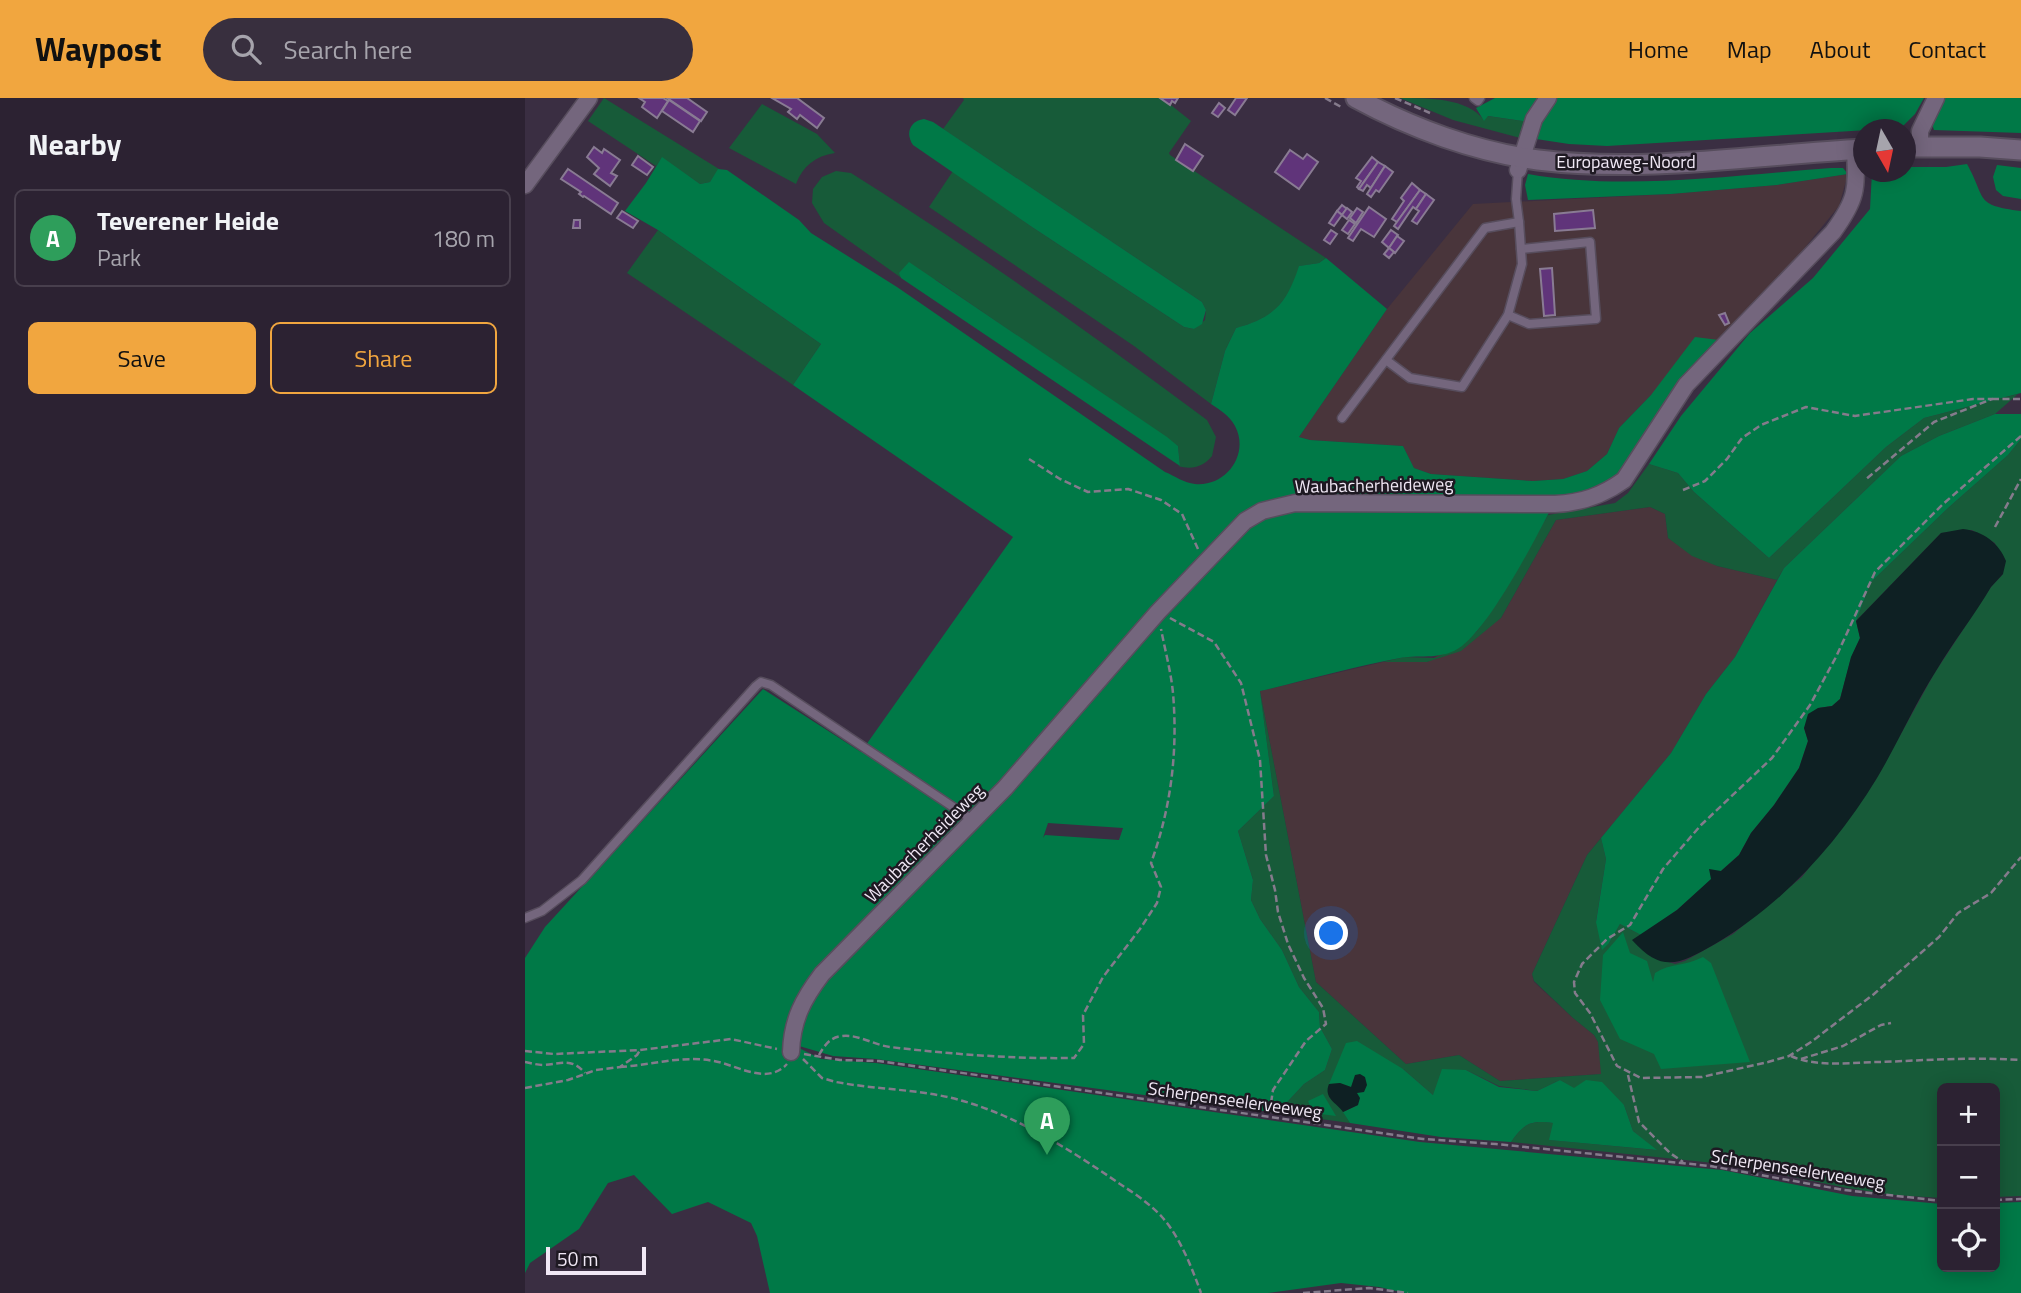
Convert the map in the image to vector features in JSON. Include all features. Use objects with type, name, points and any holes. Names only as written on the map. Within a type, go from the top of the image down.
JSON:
[{"type":"street","points":[[525,185],[589,98]]},
{"type":"street","points":[[1520,164],[1534,120],[1548,98]]},
{"type":"street","points":[[1916,140],[1936,98]]},
{"type":"street","name":"Europaweg-Noord","points":[[1368,101],[1450,138],[1520,164],[1663,164],[1853,149]]},
{"type":"street","points":[[1916,147],[2021,150]]},
{"type":"street","name":"Waubacherheideweg","points":[[791,1052],[794,1021],[809,991],[822,974],[974,821],[1158,612],[1245,521],[1262,511],[1295,503],[1562,504],[1585,500],[1613,488],[1623,480],[1686,385],[1833,232],[1850,209],[1856,182]]},
{"type":"lane","points":[[1474,98],[1478,101],[1480,98]]},
{"type":"lane","points":[[1386,360],[1410,378],[1462,387],[1508,315],[1522,264],[1516,199],[1520,164]]},
{"type":"lane","points":[[1342,418],[1485,228],[1518,222]]},
{"type":"lane","points":[[1508,315],[1529,324],[1596,319],[1590,242],[1521,249]]},
{"type":"lane","points":[[525,918],[543,911],[582,880],[761,682],[782,692],[974,821]]},
{"type":"path","points":[[1395,98],[1433,115]]},
{"type":"path","points":[[1865,480],[1934,422],[1992,398]]},
{"type":"path","points":[[1683,490],[1705,481],[1727,459],[1742,438],[1761,425],[1805,407],[1855,416],[1973,399],[2021,399]]},
{"type":"path","points":[[2021,436],[1942,505],[1875,572],[1836,657],[1810,705],[1772,758],[1702,825],[1663,869],[1630,925],[1594,950],[1576,973],[1575,993],[1590,1013],[1617,1066],[1641,1078],[1702,1077],[1789,1056],[1863,1002],[1915,959],[1944,932],[1963,909],[1991,893],[2021,857]]},
{"type":"path","points":[[1029,458],[1060,479],[1088,492],[1128,489],[1161,500],[1182,514],[1196,542],[1203,565]]},
{"type":"path","points":[[1995,527],[2021,478]]},
{"type":"path","points":[[818,1056],[825,1044],[841,1035],[891,1047],[1017,1059],[1073,1058],[1084,1044],[1083,1015],[1103,977],[1157,903],[1161,887],[1151,863],[1160,840],[1174,776],[1173,692],[1158,612]]},
{"type":"path","points":[[1158,612],[1214,642],[1241,683],[1260,760],[1266,855],[1278,912],[1288,944],[1304,978],[1324,1008],[1326,1024],[1306,1041],[1273,1090],[1269,1116]]},
{"type":"path","points":[[1798,1060],[1843,1046],[1881,1025],[1891,1023]]},
{"type":"path","name":"Scherpenseelerveeweg","points":[[525,1051],[554,1054],[640,1050],[731,1039],[840,1060],[879,1061],[1423,1139],[1736,1169],[1876,1195],[1937,1201]]},
{"type":"path","points":[[619,1067],[640,1050]]},
{"type":"path","points":[[525,1088],[568,1080],[586,1073],[687,1058],[767,1075],[783,1068],[790,1061],[791,1052],[806,1060],[822,1078],[858,1086],[964,1101],[1028,1128],[1063,1147],[1134,1194],[1162,1217],[1178,1241],[1201,1293]]},
{"type":"path","points":[[1789,1056],[1798,1060],[1832,1063],[1989,1058],[2021,1060]]},
{"type":"path","points":[[525,1062],[545,1065],[564,1061],[573,1063],[586,1073]]},
{"type":"path","points":[[1627,1073],[1639,1122],[1662,1146],[1686,1164]]},
{"type":"path","points":[[2000,1200],[2021,1199]]},
{"type":"path","points":[[1303,1293],[1369,1288],[1408,1293]]},
{"type":"shaded area","points":[[1848,174],[1839,206],[1798,256],[1719,340],[1651,395],[1619,428],[1607,454],[1587,471],[1563,479],[1533,481],[1431,474],[1414,468],[1403,446],[1299,437],[1387,309],[1473,204],[1671,194],[1777,185]]},
{"type":"shaded area","points":[[1650,507],[1665,514],[1668,538],[1717,566],[1777,580],[1735,657],[1706,694],[1671,753],[1587,855],[1532,974],[1534,982],[1594,1035],[1598,1042],[1602,1074],[1500,1081],[1459,1055],[1406,1064],[1316,982],[1260,691],[1383,662],[1427,662],[1501,618],[1556,520]]},
{"type":"shaded area","points":[[1963,529],[1984,535],[1995,543],[2006,561],[2003,574],[1991,587],[1943,660],[1877,778],[1844,826],[1807,871],[1786,891],[1740,928],[1715,944],[1692,956],[1672,962],[1663,962],[1643,951],[1632,940],[1677,910],[1711,879],[1709,869],[1721,871],[1739,855],[1751,833],[1799,768],[1808,741],[1804,728],[1808,714],[1818,708],[1832,706],[1840,699],[1851,657],[1860,638],[1856,621],[1941,533]]},
{"type":"shaded area","points":[[1355,1075],[1365,1077],[1367,1085],[1364,1092],[1357,1093],[1360,1098],[1358,1105],[1343,1112],[1329,1097],[1329,1084],[1340,1083],[1351,1087]]},
{"type":"green space","points":[[604,98],[719,169],[710,182],[700,184],[662,158],[656,166],[588,121]]},
{"type":"green space","points":[[963,98],[1162,98],[1191,121],[1170,155],[1326,258],[1319,263],[1300,266],[1290,290],[1270,314],[1236,328],[1225,351],[1211,404],[1134,346],[929,207],[953,171],[1032,227],[1184,327],[1194,329],[1205,320],[1206,310],[1202,302],[943,129]]},
{"type":"green space","points":[[1400,98],[1458,103],[1468,107],[1484,120],[1487,116],[1529,122],[1524,139],[1453,120]]},
{"type":"green space","points":[[1495,98],[1544,98],[1529,122],[1488,116],[1484,121],[1476,108]]},
{"type":"green space","points":[[1553,98],[1924,98],[1910,119],[1853,119],[1853,131],[1607,146],[1536,139],[1537,121]]},
{"type":"green space","points":[[1944,98],[2021,98],[2021,133],[1934,130],[1931,121]]},
{"type":"green space","points":[[762,104],[817,134],[835,153],[811,163],[796,184],[729,148]]},
{"type":"green space","points":[[924,119],[933,122],[1202,302],[1206,310],[1202,324],[1194,329],[1184,327],[913,145],[909,136],[910,128],[915,122]]},
{"type":"green space","points":[[662,157],[700,184],[710,182],[718,169],[727,170],[799,220],[811,233],[897,287],[1165,472],[1195,484],[1216,480],[1232,467],[1237,457],[1239,437],[1235,426],[1228,416],[1211,404],[1225,351],[1236,328],[1260,319],[1277,307],[1289,290],[1299,266],[1319,263],[1326,258],[1387,309],[1299,437],[1403,446],[1414,468],[1431,474],[1533,481],[1563,479],[1587,471],[1607,454],[1619,428],[1651,395],[1695,337],[1719,340],[1684,378],[1612,482],[1602,490],[1556,499],[1500,599],[1462,646],[1447,654],[1400,658],[1260,691],[1274,796],[1238,831],[1253,880],[1251,900],[1260,919],[1282,950],[1299,987],[1319,1012],[1320,1027],[1332,1049],[1325,1070],[1304,1084],[1277,1113],[876,1059],[833,1056],[789,1043],[821,1059],[876,1063],[1420,1142],[1722,1170],[1852,1196],[1937,1204],[1937,1272],[2000,1272],[2000,1203],[2021,1202],[2021,1293],[1405,1293],[1341,1283],[1268,1293],[770,1293],[757,1236],[751,1223],[708,1202],[672,1214],[634,1175],[608,1183],[579,1229],[530,1263],[525,1273],[525,958],[545,927],[763,689],[861,752],[1013,537],[793,385],[821,344],[658,230],[625,211]],"holes":[[[1048,823],[1123,828],[1119,840],[1045,835],[1043,838]]]},
{"type":"green space","points":[[1967,164],[1984,199],[1996,206],[2021,211],[2021,393],[1924,418],[1886,447],[1769,558],[1694,492],[1678,473],[1649,464],[1681,416],[1750,333],[1813,278],[1870,209],[1871,182],[1916,182],[1916,167]]},
{"type":"green space","points":[[1997,165],[2021,168],[2021,199],[2003,196],[1996,190],[1993,177]]},
{"type":"green space","points":[[1843,168],[1848,174],[1777,185],[1671,194],[1528,200],[1525,185],[1528,174],[1564,179],[1640,181]]},
{"type":"green space","points":[[836,171],[851,173],[987,262],[1207,420],[1216,437],[1212,456],[1197,467],[1178,466],[1178,446],[936,280],[900,277],[824,223],[812,203],[813,189],[822,177]]},
{"type":"green space","points":[[658,230],[821,344],[793,385],[627,273]]},
{"type":"green space","points":[[909,262],[1167,437],[1178,446],[1180,466],[901,278],[899,273]]},
{"type":"green space","points":[[2018,394],[1995,414],[1939,436],[1901,456],[1784,568],[1777,580],[1717,566],[1692,556],[1668,538],[1665,514],[1650,507],[1556,520],[1501,618],[1461,651],[1427,662],[1383,662],[1404,657],[1435,658],[1460,647],[1477,631],[1499,600],[1548,515],[1615,503],[1628,493],[1649,464],[1678,473],[1694,492],[1769,558],[1886,447],[1924,418]]},
{"type":"green space","points":[[1995,414],[2021,414],[2021,439],[2008,455],[1871,582],[1856,621],[1860,638],[1851,658],[1840,699],[1832,706],[1818,708],[1804,728],[1808,741],[1799,768],[1751,833],[1739,855],[1677,910],[1641,935],[1620,924],[1602,950],[1596,922],[1606,859],[1601,838],[1671,753],[1706,694],[1735,657],[1784,568],[1901,456],[1939,436]]},
{"type":"green space","points":[[2021,439],[2021,1196],[2000,1197],[2000,1083],[1937,1083],[1937,1198],[1847,1188],[1733,1165],[1511,1142],[1529,1124],[1546,1122],[1554,1123],[1550,1140],[1656,1150],[1633,1131],[1624,1105],[1574,1089],[1560,1080],[1537,1091],[1499,1086],[1466,1070],[1433,1095],[1403,1069],[1329,1097],[1342,1109],[1350,1123],[1277,1113],[1304,1084],[1325,1070],[1332,1049],[1320,1027],[1319,1012],[1299,987],[1282,950],[1260,919],[1251,900],[1253,880],[1238,831],[1274,796],[1260,691],[1316,982],[1406,1064],[1459,1055],[1500,1081],[1601,1074],[1598,1042],[1594,1035],[1534,981],[1532,974],[1587,855],[1601,838],[1606,859],[1596,921],[1609,943],[1620,924],[1641,935],[1633,940],[1652,957],[1675,964],[1733,934],[1802,877],[1875,781],[1934,674],[1991,587],[2003,574],[1995,543],[1972,530],[1941,533],[1856,621],[1871,582],[2008,455]]},
{"type":"green space","points":[[1623,932],[1630,953],[1647,961],[1653,982],[1655,973],[1666,968],[1703,957],[1711,963],[1750,1062],[1661,1069],[1654,1054],[1620,1039],[1600,1000],[1603,955]]},
{"type":"green space","points":[[1357,1041],[1403,1069],[1433,1095],[1442,1069],[1466,1070],[1499,1087],[1537,1091],[1560,1080],[1574,1088],[1586,1080],[1602,1082],[1624,1105],[1633,1131],[1657,1150],[1549,1140],[1553,1123],[1545,1122],[1529,1124],[1511,1142],[1441,1137],[1350,1123],[1343,1112],[1358,1105],[1351,1087],[1340,1083],[1329,1084],[1346,1043]]},
{"type":"green space","points":[[1323,1094],[1336,1116],[1313,1113],[1308,1101]]},
{"type":"building","points":[[639,98],[663,98],[668,101],[657,118],[642,107],[645,102]]},
{"type":"building","points":[[667,98],[687,98],[707,112],[701,121]]},
{"type":"building","points":[[772,98],[797,98],[824,118],[817,128],[800,115],[797,119],[788,112],[791,109]]},
{"type":"building","points":[[1160,98],[1178,98],[1170,105]]},
{"type":"building","points":[[1236,98],[1247,98],[1235,115],[1228,110]]},
{"type":"building","points":[[669,100],[700,121],[693,132],[662,111]]},
{"type":"building","points":[[1219,103],[1225,108],[1218,117],[1212,113]]},
{"type":"building","points":[[1185,144],[1203,156],[1193,171],[1176,160]]},
{"type":"building","points":[[594,147],[602,153],[604,149],[620,160],[611,173],[617,176],[610,186],[594,174],[599,168],[587,157]]},
{"type":"building","points":[[1290,150],[1303,159],[1307,154],[1318,162],[1299,189],[1275,172]]},
{"type":"building","points":[[638,156],[653,167],[647,175],[632,165]]},
{"type":"building","points":[[1372,157],[1378,162],[1359,189],[1357,187],[1361,181],[1356,178]]},
{"type":"building","points":[[1378,162],[1385,166],[1371,188],[1367,185],[1363,191],[1359,189]]},
{"type":"building","points":[[1385,166],[1393,172],[1379,192],[1376,190],[1371,197],[1367,194]]},
{"type":"building","points":[[568,169],[618,203],[611,214],[583,197],[579,194],[581,192],[561,179]]},
{"type":"building","points":[[1412,183],[1420,190],[1397,222],[1392,219],[1404,201],[1401,198]]},
{"type":"building","points":[[1420,190],[1426,194],[1398,229],[1394,226]]},
{"type":"building","points":[[1426,194],[1434,200],[1417,224],[1412,221]]},
{"type":"building","points":[[1342,205],[1347,209],[1342,215],[1337,211]]},
{"type":"building","points":[[1369,207],[1386,219],[1374,237],[1361,229],[1353,241],[1348,238]]},
{"type":"building","points":[[1347,208],[1352,212],[1347,219],[1342,215]]},
{"type":"building","points":[[1357,208],[1363,212],[1356,223],[1350,218]]},
{"type":"building","points":[[1593,210],[1595,228],[1555,231],[1554,214]]},
{"type":"building","points":[[622,211],[638,221],[633,228],[617,218]]},
{"type":"building","points":[[1337,211],[1342,215],[1334,226],[1329,223]]},
{"type":"building","points":[[574,220],[580,220],[580,228],[573,228]]},
{"type":"building","points":[[1349,220],[1355,224],[1348,234],[1342,230]]},
{"type":"building","points":[[1331,230],[1337,234],[1330,244],[1324,240]]},
{"type":"building","points":[[1391,230],[1398,235],[1389,248],[1382,242]]},
{"type":"building","points":[[1397,236],[1404,241],[1395,253],[1389,248]]},
{"type":"building","points":[[1389,248],[1394,252],[1389,258],[1384,254]]},
{"type":"building","points":[[1552,268],[1555,315],[1544,316],[1540,269]]},
{"type":"building","points":[[1725,313],[1729,323],[1725,325],[1719,315]]},
{"type":"place","name":"Teverener Heide","points":[[1047,1155]]}]
